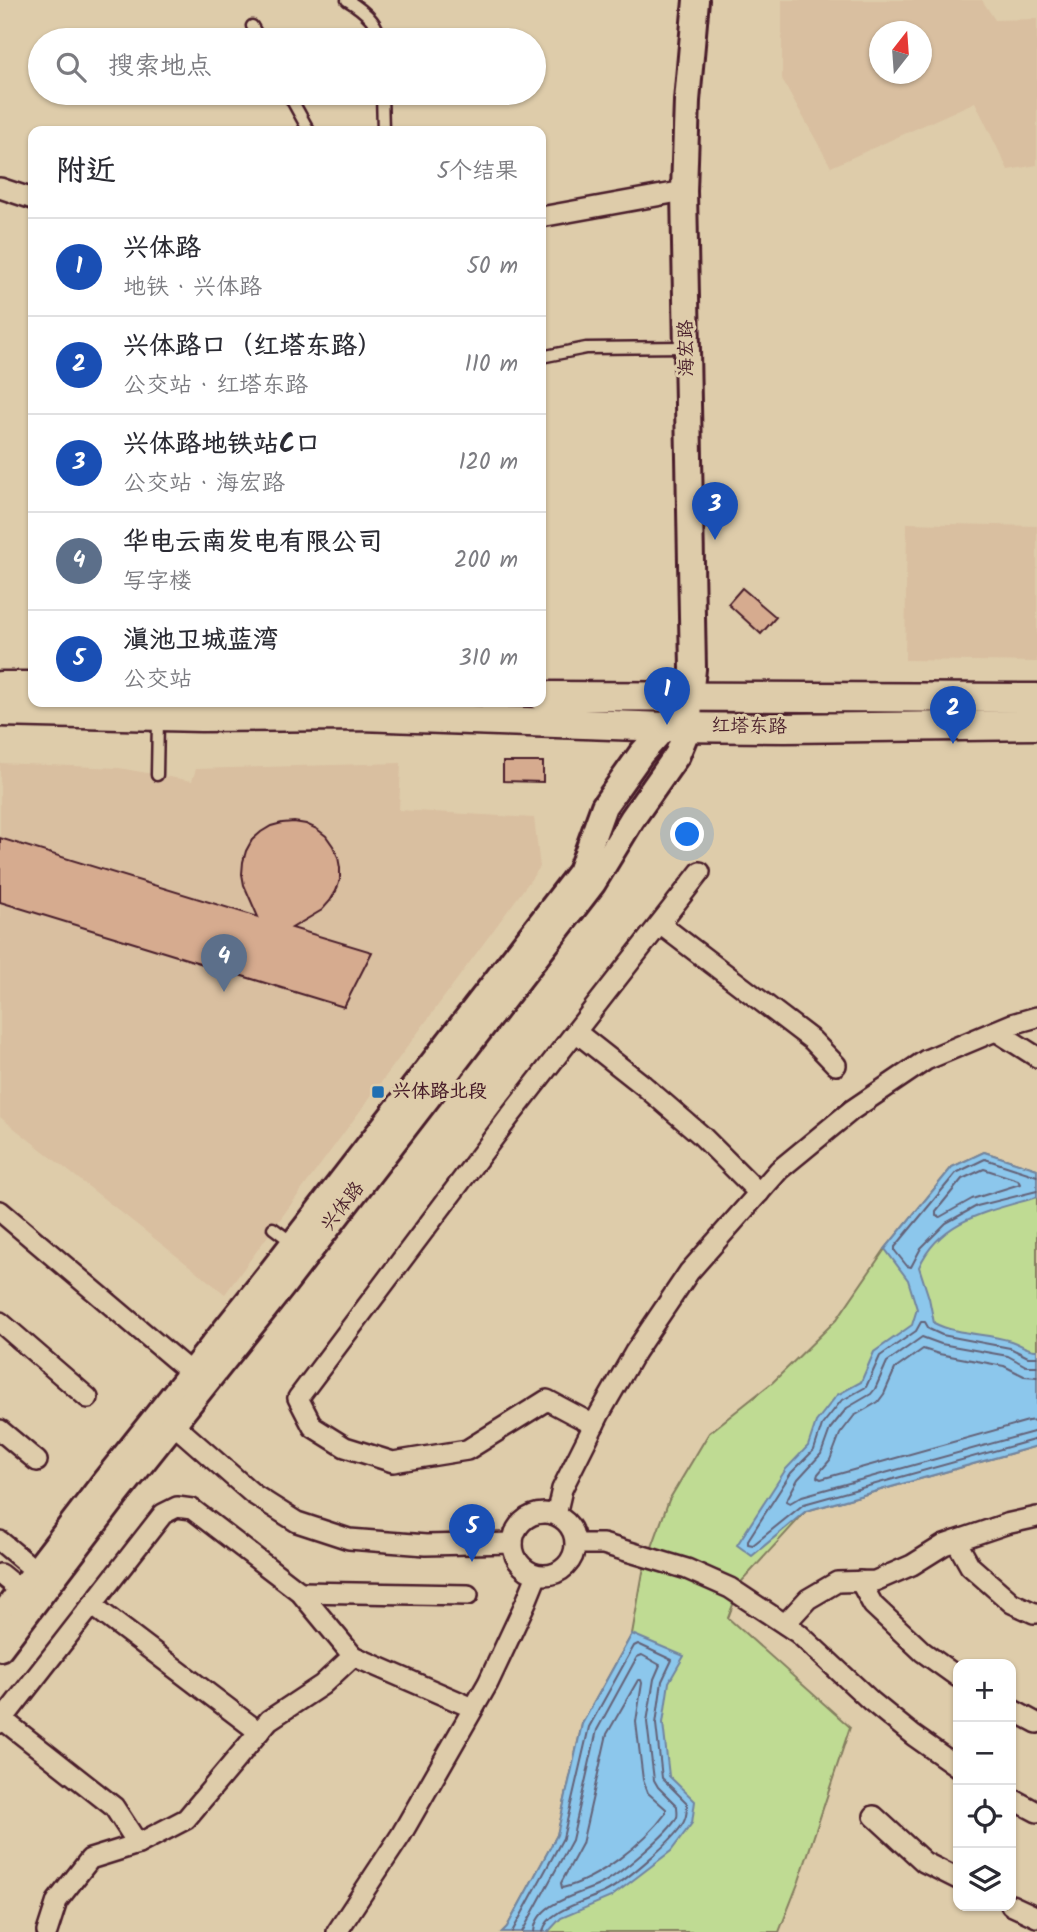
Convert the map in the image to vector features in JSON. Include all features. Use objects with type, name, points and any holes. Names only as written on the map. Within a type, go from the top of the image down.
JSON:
[{"type":"main road","name":"红塔东路","points":[[546,696],[1037,698]]},
{"type":"main road","name":"红塔东路","points":[[0,712],[158,716],[361,716],[798,728],[1037,725]]},
{"type":"street","name":"海宏路","points":[[690,697],[693,669],[684,191],[687,101],[696,0]]},
{"type":"street","points":[[0,188],[28,197]]},
{"type":"street","points":[[546,216],[684,191]]},
{"type":"street","points":[[678,726],[690,697]]},
{"type":"street","name":"兴体路","points":[[166,1418],[191,1373],[580,872],[604,806],[640,754],[678,726]]},
{"type":"street","points":[[594,1425],[547,1400],[467,1450],[393,1462],[345,1447],[313,1427],[298,1398],[510,1116],[701,872]]},
{"type":"street","points":[[660,924],[811,1041],[836,1065]]},
{"type":"street","points":[[556,1515],[562,1489],[635,1352],[688,1272],[779,1170],[852,1110],[926,1060],[1012,1024],[1037,1017]]},
{"type":"street","points":[[996,1031],[1037,1057]]},
{"type":"street","points":[[576,1032],[701,1135],[759,1193]]},
{"type":"street","points":[[0,1211],[191,1373]]},
{"type":"street","name":"兴体路","points":[[0,1618],[33,1585],[166,1418],[291,1242]]},
{"type":"street","points":[[0,1322],[88,1398]]},
{"type":"street","points":[[166,1418],[253,1494],[298,1522],[349,1539],[426,1545],[513,1543]]},
{"type":"street","points":[[0,1430],[37,1461]]},
{"type":"street","points":[[138,1844],[114,1807],[1,1721],[163,1514],[177,1507],[192,1509],[300,1592],[353,1656],[473,1708]]},
{"type":"street","points":[[545,1512],[556,1515],[564,1518],[571,1527],[576,1544],[574,1557],[568,1566],[556,1574],[537,1575],[520,1564],[514,1554],[516,1530],[522,1521],[531,1515],[545,1512]]},
{"type":"street","points":[[785,1625],[808,1599],[837,1582],[875,1581],[912,1565],[944,1545],[1006,1524],[1037,1517]]},
{"type":"street","points":[[0,1541],[33,1585]]},
{"type":"street","points":[[956,1541],[970,1566],[1012,1604],[1037,1613]]},
{"type":"street","points":[[576,1544],[603,1544],[687,1569],[730,1588],[797,1633],[871,1701],[953,1763]]},
{"type":"street","points":[[0,1574],[33,1585]]},
{"type":"street","points":[[337,1932],[401,1835],[488,1683],[537,1575]]},
{"type":"street","points":[[860,1581],[873,1605],[923,1651],[953,1672]]},
{"type":"street","name":"兴体路","points":[[0,1648],[33,1585]]},
{"type":"street","points":[[300,1592],[468,1595]]},
{"type":"street","points":[[92,1605],[259,1732]]},
{"type":"street","points":[[47,1932],[57,1901],[90,1859],[138,1844],[186,1819],[269,1720],[322,1685],[353,1656]]},
{"type":"street","points":[[1016,1712],[1037,1723]]},
{"type":"street","points":[[1016,1801],[1037,1812]]},
{"type":"street","points":[[874,1816],[923,1862],[953,1877]]},
{"type":"street","points":[[1016,1907],[1037,1917]]},
{"type":"lane","points":[[347,0],[356,5],[377,28]]},
{"type":"lane","points":[[295,105],[306,126]]},
{"type":"lane","points":[[382,105],[383,126]]},
{"type":"lane","points":[[546,356],[586,348],[687,347]]},
{"type":"lane","points":[[157,775],[158,716]]},
{"type":"shaded area","points":[[782,0],[982,0],[995,20],[1037,19],[1037,165],[1008,170],[975,102],[831,167],[782,79]]},
{"type":"shaded area","points":[[907,523],[1037,526],[1037,662],[905,660]]},
{"type":"shaded area","points":[[0,763],[119,768],[192,781],[196,769],[401,763],[399,810],[534,818],[540,867],[225,1294],[0,1117]]},
{"type":"green space","points":[[984,1152],[1037,1169],[1037,1446],[806,1511],[742,1581],[728,1618],[850,1727],[799,1881],[779,1932],[502,1932],[557,1835],[582,1724],[632,1634],[643,1572],[669,1500],[709,1433],[773,1382],[837,1319],[885,1249],[952,1167]]},
{"type":"water","points":[[984,1152],[1037,1169],[1037,1197],[985,1212],[954,1227],[928,1250],[919,1267],[934,1323],[952,1330],[1001,1338],[1037,1350],[1037,1446],[806,1511],[752,1556],[737,1545],[786,1469],[808,1446],[816,1422],[837,1395],[861,1382],[874,1352],[912,1325],[917,1309],[908,1280],[885,1249],[952,1167]]},
{"type":"water","points":[[632,1634],[684,1656],[669,1682],[663,1723],[669,1776],[695,1801],[692,1823],[671,1851],[611,1897],[561,1918],[548,1932],[502,1932],[557,1835],[582,1724]]},
{"type":"building","points":[[742,588],[776,617],[761,634],[728,604]]},
{"type":"building","points":[[503,762],[543,762],[543,782],[503,781]]},
{"type":"building","points":[[294,822],[306,824],[326,836],[338,857],[340,880],[330,901],[322,910],[292,928],[372,952],[344,1007],[0,902],[0,838],[258,917],[242,874],[246,851],[252,840],[261,832],[271,826]]},
{"type":"place","name":"兴体路地铁站C口","points":[[715,540]]},
{"type":"place","name":"兴体路","points":[[667,725]]},
{"type":"place","name":"兴体路口（红塔东路）","points":[[953,744]]},
{"type":"place","name":"华电云南发电有限公司","points":[[224,992]]},
{"type":"place","name":"兴体路北段","points":[[378,1092]]},
{"type":"place","name":"滇池卫城蓝湾","points":[[472,1562]]}]
